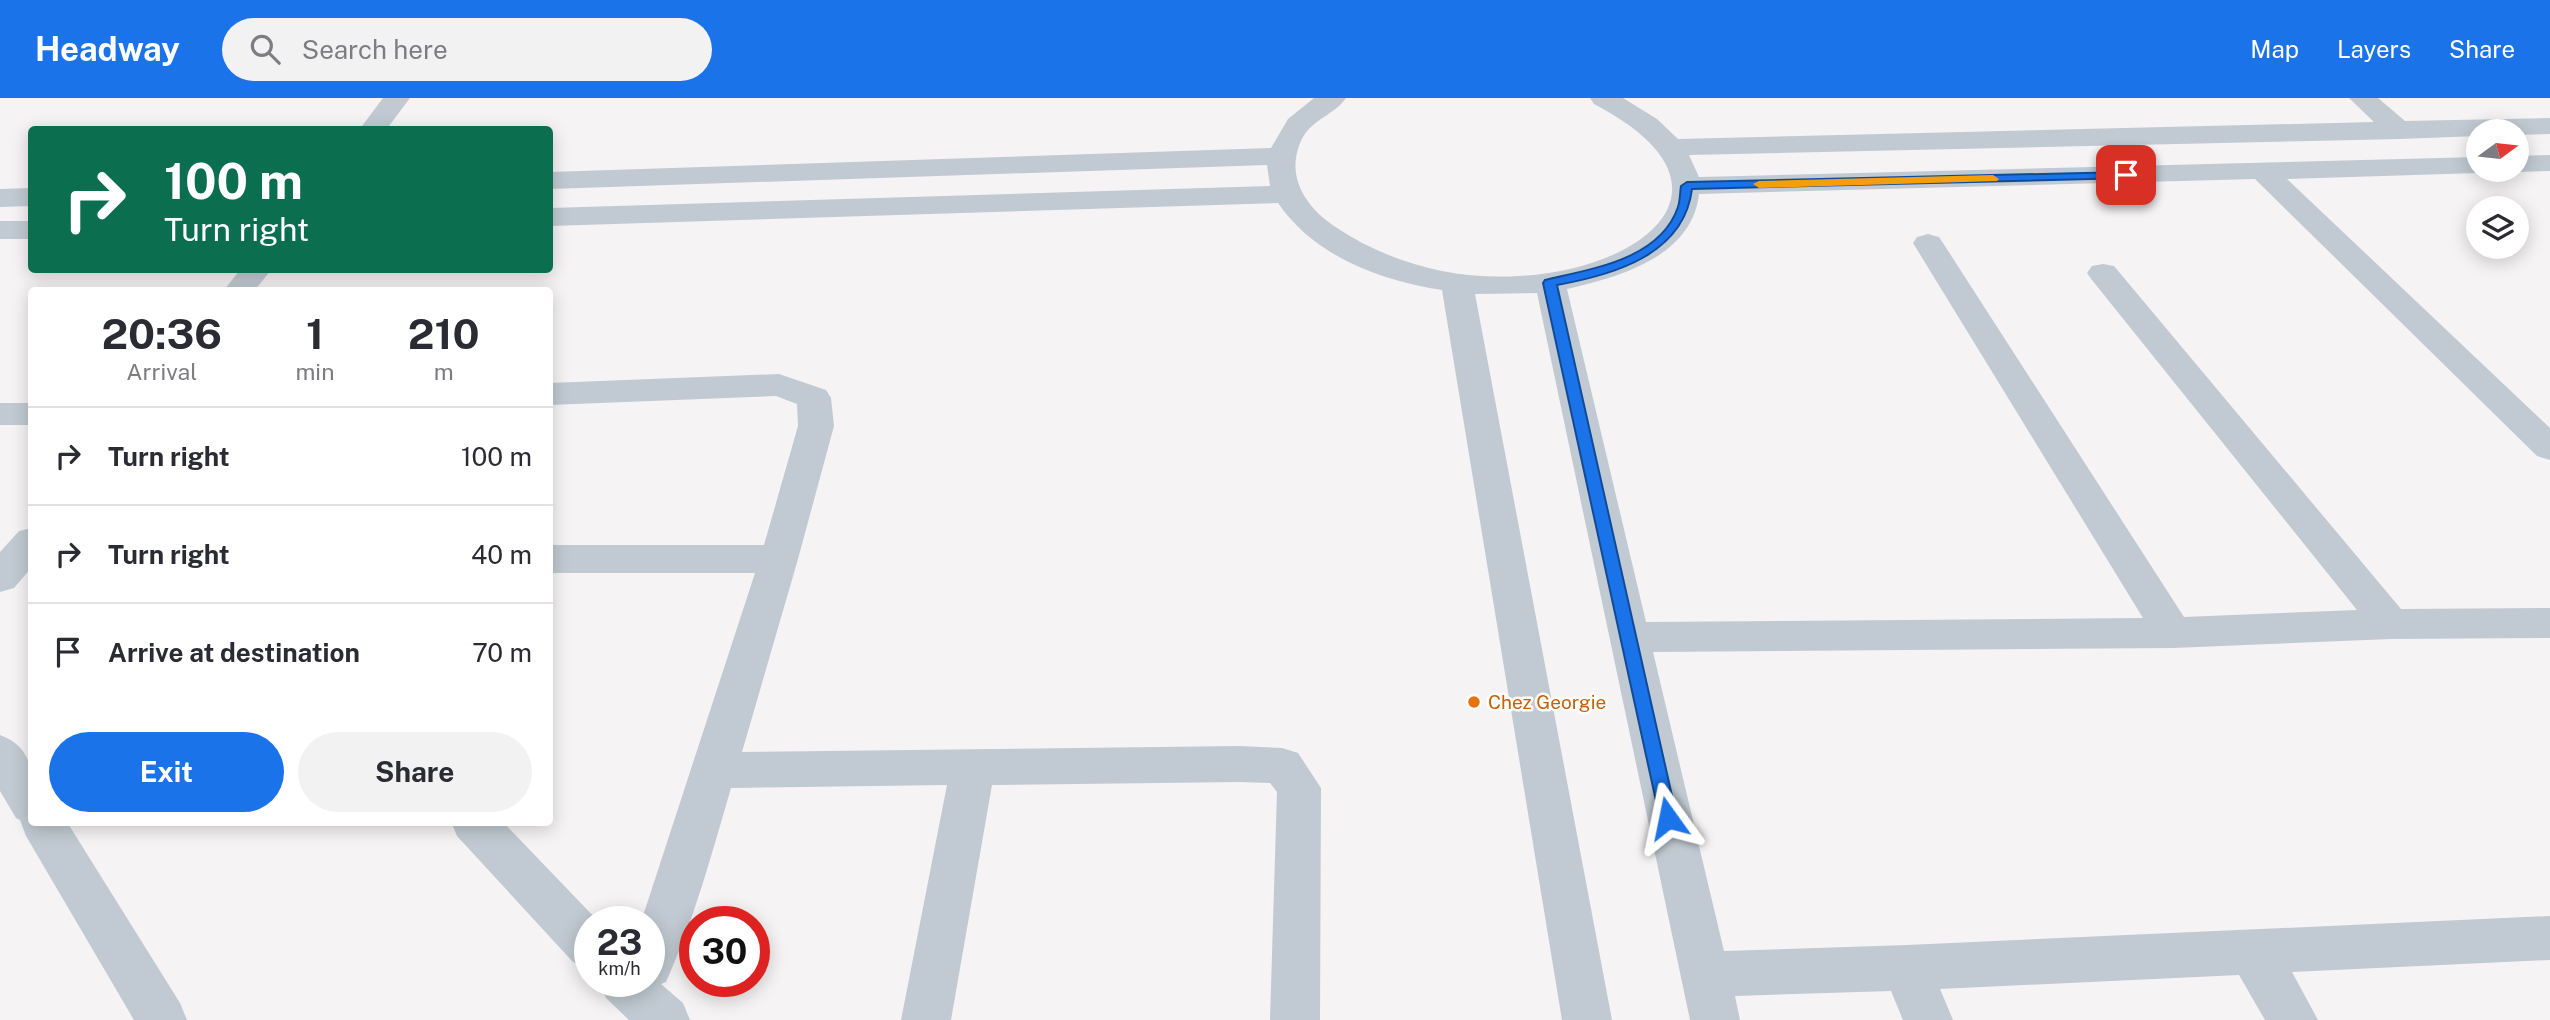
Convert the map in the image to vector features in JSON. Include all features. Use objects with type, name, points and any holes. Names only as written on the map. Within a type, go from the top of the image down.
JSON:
[{"type":"street","points":[[375,126],[397,98]]},
{"type":"street","points":[[1333,98],[1302,120],[1288,137],[1282,156],[1281,175],[1287,194],[1304,218],[1331,240],[1366,259],[1409,274],[1457,283],[1504,286],[1550,283],[1625,263],[1653,247],[1672,228],[1684,207],[1687,186],[1683,166],[1672,147],[1653,128],[1603,98]]},
{"type":"street","points":[[2362,98],[2400,131]]},
{"type":"street","points":[[1672,147],[2550,126]]},
{"type":"street","points":[[553,180],[1282,156]]},
{"type":"street","points":[[2529,164],[2550,163]]},
{"type":"street","points":[[1687,186],[2466,165]]},
{"type":"street","points":[[2264,172],[2550,449]]},
{"type":"street","points":[[553,217],[1287,194]]},
{"type":"street","points":[[0,198],[28,197]]},
{"type":"street","points":[[0,230],[28,229]]},
{"type":"street","points":[[1928,243],[2173,633]]},
{"type":"street","points":[[242,287],[253,273]]},
{"type":"street","points":[[2103,273],[2390,624]]},
{"type":"street","points":[[1457,283],[1587,1020]]},
{"type":"street","points":[[1550,283],[1715,1020]]},
{"type":"street","points":[[553,394],[779,385],[814,398],[816,426],[779,559],[665,926]]},
{"type":"street","points":[[0,414],[28,414]]},
{"type":"street","points":[[0,578],[28,546]]},
{"type":"street","points":[[553,559],[779,559]]},
{"type":"street","points":[[1628,637],[2173,633],[2390,624],[2550,623]]},
{"type":"street","points":[[0,753],[28,798]]},
{"type":"street","points":[[713,770],[1239,764],[1282,766],[1299,788],[1295,1020]]},
{"type":"street","points":[[926,1020],[973,768]]},
{"type":"street","points":[[44,826],[162,1020]]},
{"type":"street","points":[[477,826],[574,929]]},
{"type":"street","points":[[1703,974],[1907,968],[2550,938]]},
{"type":"street","points":[[2253,953],[2293,1020]]},
{"type":"street","points":[[1907,968],[1928,1020]]},
{"type":"slow traffic","points":[[1759,184],[1993,179]]},
{"type":"place","name":"Chez Georgie","points":[[1474,702]]},
{"type":"route","points":[[1668,818],[1550,283],[1590,275],[1625,263],[1653,247],[1672,228],[1684,207],[1687,186],[2126,175]]}]
